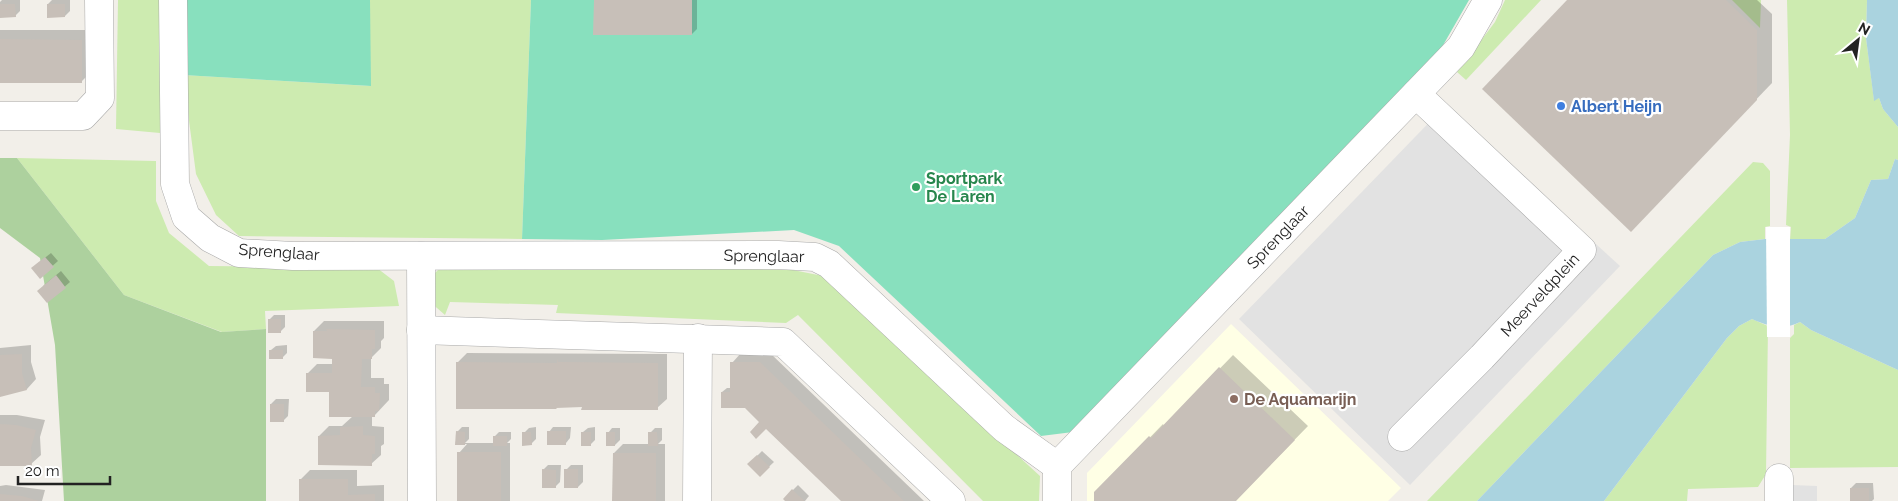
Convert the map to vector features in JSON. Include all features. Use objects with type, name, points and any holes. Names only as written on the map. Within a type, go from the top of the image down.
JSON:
[{"type":"street","points":[[0,116],[83,116],[100,98],[99,0]]},
{"type":"street","name":"Sprenglaar","points":[[173,0],[175,184],[186,217],[210,238],[239,252],[293,256],[778,255],[814,257],[829,264],[1004,428],[1057,466],[1461,47],[1488,0]]},
{"type":"street","name":"Meerveldplein","points":[[1402,437],[1482,357],[1582,250],[1416,94]]},
{"type":"street","points":[[421,256],[422,501]]},
{"type":"street","points":[[421,330],[783,342],[951,501]]},
{"type":"street","points":[[697,501],[698,338]]},
{"type":"street","points":[[1057,466],[1057,501]]},
{"type":"shaded area","points":[[1445,106],[1620,266],[1410,485],[1239,319]]},
{"type":"shaded area","name":"De Aquamarijn","points":[[1231,324],[1401,488],[1388,501],[1087,501],[1087,473]]},
{"type":"shaded area","points":[[1792,485],[1817,486],[1817,501],[1792,501]]},
{"type":"green space","points":[[118,0],[162,0],[160,133],[116,129]]},
{"type":"green space","points":[[184,0],[370,0],[371,86],[183,75]]},
{"type":"green space","points":[[370,0],[531,0],[522,239],[239,236],[216,215],[196,174],[183,75],[370,86]]},
{"type":"green space","name":"Sportpark De Laren","points":[[531,0],[1469,0],[1442,47],[1073,432],[1041,436],[839,246],[794,230],[602,240],[522,239]]},
{"type":"green space","points":[[1505,0],[1541,0],[1466,80],[1457,72],[1495,22]]},
{"type":"green space","points":[[1732,0],[1761,0],[1760,28]]},
{"type":"green space","points":[[1787,0],[1867,0],[1866,38],[1874,100],[1879,98],[1883,109],[1898,127],[1898,160],[1895,159],[1888,179],[1871,180],[1855,218],[1825,239],[1790,240],[1791,227],[1786,225],[1790,135]]},
{"type":"green space","points":[[0,158],[17,158],[124,295],[221,332],[266,329],[266,501],[64,501],[55,345],[40,258],[0,228]]},
{"type":"green space","points":[[17,158],[156,161],[156,201],[169,233],[209,266],[377,268],[394,281],[399,306],[265,311],[266,329],[222,332],[124,295]]},
{"type":"green space","points":[[1753,162],[1763,163],[1770,171],[1770,226],[1765,227],[1765,239],[1740,242],[1713,255],[1477,501],[1427,501]]},
{"type":"green space","points":[[443,265],[793,270],[823,276],[1040,476],[1039,501],[983,501],[798,315],[786,323],[556,313],[558,305],[450,302],[445,315],[429,301],[428,280]]},
{"type":"green space","points":[[1752,319],[1768,326],[1766,474],[1758,487],[1688,489],[1687,501],[1604,501],[1727,338],[1739,326]]},
{"type":"green space","points":[[1800,322],[1811,330],[1898,370],[1898,467],[1790,468],[1790,338],[1794,334],[1794,325]]},
{"type":"water","points":[[1867,0],[1898,0],[1898,127],[1883,109],[1879,98],[1874,101],[1866,38]]},
{"type":"water","points":[[1895,159],[1898,160],[1898,370],[1811,330],[1800,322],[1788,326],[1776,326],[1763,324],[1752,319],[1739,326],[1727,338],[1604,501],[1477,501],[1713,255],[1740,242],[1765,239],[1825,239],[1855,218],[1871,180],[1888,179]]},
{"type":"pier","points":[[1766,227],[1790,227],[1790,337],[1767,337]]},
{"type":"building","points":[[594,0],[692,0],[692,35],[593,35]]},
{"type":"building","points":[[1567,0],[1726,0],[1757,30],[1757,100],[1631,232],[1482,89]]},
{"type":"building","points":[[0,4],[15,4],[16,17],[0,18]]},
{"type":"building","points":[[47,4],[65,4],[65,17],[47,18]]},
{"type":"building","points":[[0,39],[82,40],[82,83],[0,83]]},
{"type":"building","points":[[45,257],[54,267],[40,279],[31,268]]},
{"type":"building","points":[[56,275],[66,288],[47,303],[37,291]]},
{"type":"building","points":[[268,319],[281,319],[281,333],[268,333]]},
{"type":"building","points":[[326,329],[375,330],[375,349],[372,349],[372,359],[362,359],[361,387],[375,387],[375,393],[380,393],[379,411],[375,411],[375,417],[329,417],[329,392],[306,392],[306,373],[332,373],[332,359],[313,358],[313,331],[327,331]]},
{"type":"building","points":[[269,350],[283,350],[283,359],[269,359]]},
{"type":"building","points":[[22,354],[22,373],[27,390],[0,397],[0,355]]},
{"type":"building","points":[[557,358],[558,362],[658,363],[658,410],[581,410],[582,407],[557,409],[456,409],[456,362],[557,363]]},
{"type":"building","points":[[730,362],[760,362],[904,501],[841,501],[766,429],[756,439],[750,432],[759,422],[745,408],[721,408],[721,392],[730,392]]},
{"type":"building","points":[[1219,367],[1295,440],[1236,501],[1094,501],[1094,492],[1149,436],[1151,438]]},
{"type":"building","points":[[270,404],[284,404],[284,422],[270,422]]},
{"type":"building","points":[[0,424],[16,425],[36,430],[31,448],[32,466],[0,466]]},
{"type":"building","points":[[363,426],[363,435],[375,436],[375,454],[372,454],[372,466],[318,465],[318,436],[340,435],[340,427]]},
{"type":"building","points":[[456,431],[465,432],[465,445],[455,445]]},
{"type":"building","points":[[547,431],[566,431],[566,445],[547,445]]},
{"type":"building","points":[[522,432],[531,432],[532,445],[522,446]]},
{"type":"building","points":[[581,432],[591,432],[591,446],[581,446]]},
{"type":"building","points":[[606,432],[615,432],[615,446],[606,446]]},
{"type":"building","points":[[648,432],[657,432],[658,446],[648,446]]},
{"type":"building","points":[[493,436],[507,436],[507,446],[493,446]]},
{"type":"building","points":[[457,452],[501,452],[501,501],[457,501]]},
{"type":"building","points":[[613,453],[656,453],[656,501],[612,501]]},
{"type":"building","points":[[757,455],[770,467],[760,477],[747,464]]},
{"type":"building","points":[[542,469],[556,470],[556,488],[542,488]]},
{"type":"building","points":[[564,469],[578,469],[578,488],[564,488]]},
{"type":"building","points":[[299,479],[348,479],[348,495],[375,494],[375,501],[299,501]]},
{"type":"building","points":[[1850,488],[1869,488],[1869,501],[1850,501]]},
{"type":"building","points":[[792,489],[805,501],[785,501],[783,499]]},
{"type":"building","points":[[0,494],[22,496],[39,501],[0,501]]},
{"type":"place","name":"Albert Heijn","points":[[1561,106]]},
{"type":"place","name":"Sportpark De Laren","points":[[916,187]]},
{"type":"place","name":"De Aquamarijn","points":[[1234,399]]}]
